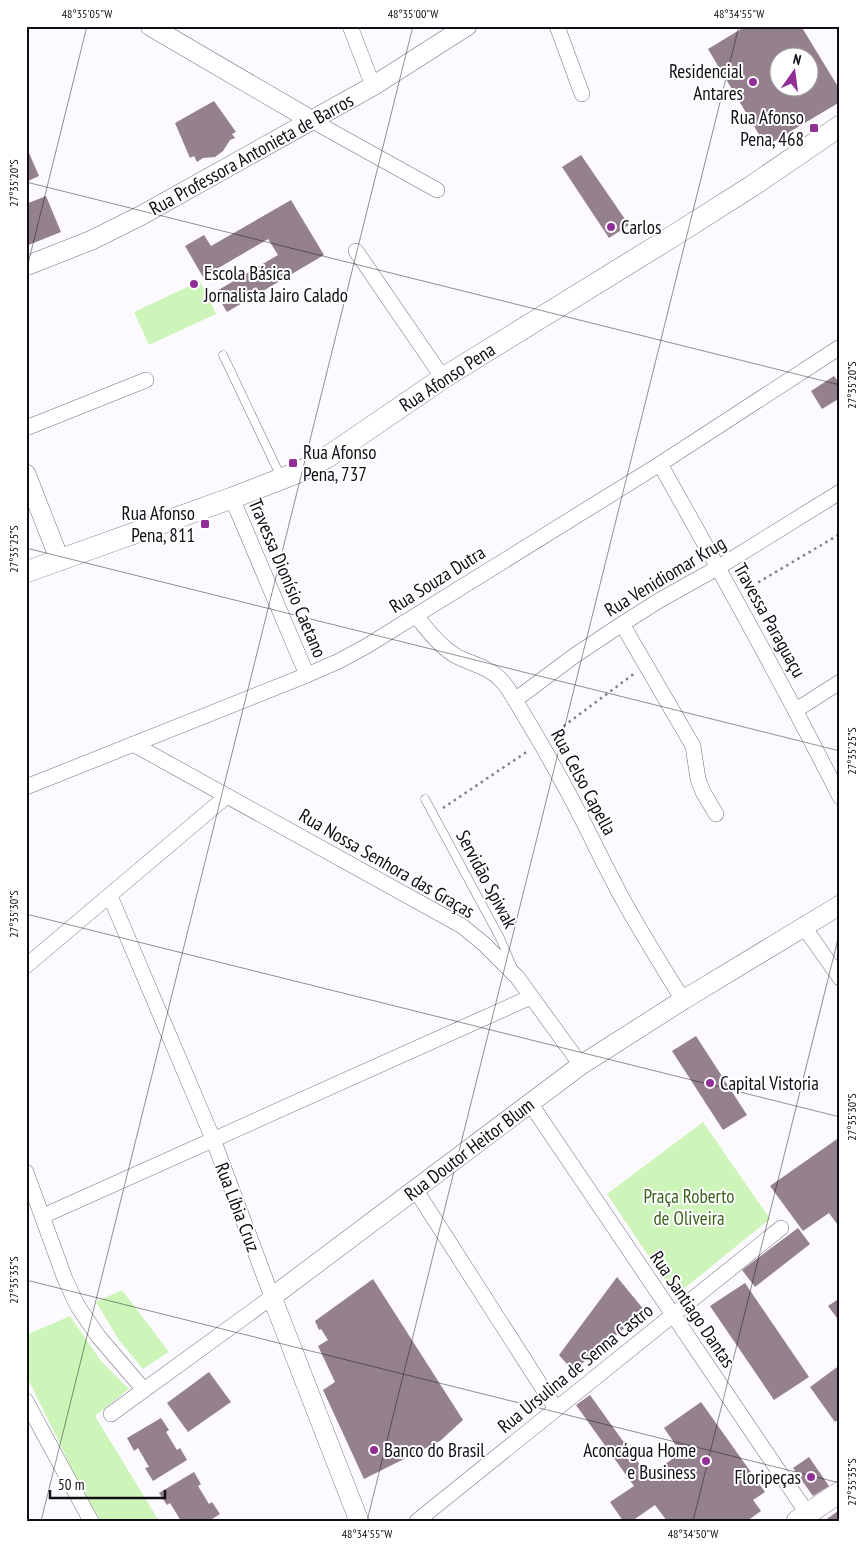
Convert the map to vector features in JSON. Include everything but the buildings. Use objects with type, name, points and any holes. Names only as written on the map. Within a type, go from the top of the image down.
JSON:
[{"type":"main road","name":"Rua Afonso Pena","points":[[26,572],[232,498],[326,458],[443,378],[678,233],[752,186],[840,126]]},
{"type":"main road","points":[[802,1517],[840,1492]]},
{"type":"street","points":[[150,26],[311,120],[437,190]]},
{"type":"street","points":[[350,26],[373,86]]},
{"type":"street","name":"Rua Professora Antonieta de Barros","points":[[26,266],[85,243],[124,225],[373,86],[467,26]]},
{"type":"street","points":[[557,26],[582,94]]},
{"type":"street","points":[[356,252],[443,378]]},
{"type":"street","name":"Rua Souza Dutra","points":[[26,787],[307,675],[366,647],[660,464],[840,347]]},
{"type":"street","points":[[26,428],[146,380]]},
{"type":"street","name":"Travessa Paraguaçu","points":[[660,464],[735,596],[840,797]]},
{"type":"street","points":[[26,474],[60,561]]},
{"type":"street","name":"Rua Venidiomar Krug","points":[[515,700],[574,656],[622,624],[840,492]]},
{"type":"street","name":"Travessa Dionísio Caetano","points":[[232,498],[307,675]]},
{"type":"street","name":"Rua Celso Capella","points":[[416,616],[444,648],[493,673],[501,680],[515,700],[541,742],[583,820],[621,897],[683,1000]]},
{"type":"street","points":[[622,624],[693,746],[698,779],[716,814]]},
{"type":"street","points":[[796,710],[840,682]]},
{"type":"street","name":"Rua Nossa Senhora das Graças","points":[[133,744],[462,926],[484,944],[517,977],[581,1065]]},
{"type":"street","points":[[26,966],[227,796]]},
{"type":"street","name":"Rua Líbia Cruz","points":[[110,896],[213,1139],[359,1521]]},
{"type":"street","name":"Rua Doutor Heitor Blum","points":[[111,1414],[272,1297],[581,1065],[840,904]]},
{"type":"street","points":[[804,927],[840,978]]},
{"type":"street","points":[[43,1216],[531,997]]},
{"type":"street","name":"Rua Santiago Dantas","points":[[530,1103],[673,1315],[802,1517]]},
{"type":"street","points":[[26,1172],[65,1279],[77,1305],[98,1336],[144,1390]]},
{"type":"street","points":[[416,1189],[556,1409]]},
{"type":"street","name":"Rua Ursulina de Senna Castro","points":[[417,1521],[781,1228]]},
{"type":"street","points":[[26,1401],[91,1521]]},
{"type":"lane","points":[[223,355],[282,478]]},
{"type":"lane","name":"Servidão Spiwak","points":[[425,799],[504,945],[517,977]]},
{"type":"path","points":[[735,596],[840,534]]},
{"type":"path","points":[[541,742],[646,665]]},
{"type":"path","points":[[433,815],[524,754]]},
{"type":"green space","points":[[200,281],[216,314],[149,345],[134,312]]},
{"type":"green space","name":"Praça Roberto de Oliveira","points":[[703,1122],[770,1219],[675,1296],[607,1194]]},
{"type":"green space","points":[[122,1290],[169,1352],[143,1369],[119,1340],[96,1302]]},
{"type":"green space","points":[[70,1316],[101,1361],[129,1389],[95,1416],[159,1521],[101,1521],[78,1481],[26,1375],[26,1335]]},
{"type":"place","name":"Residencial Antares","points":[[753,82]]},
{"type":"place","name":"Rua Afonso Pena, 468","points":[[814,128]]},
{"type":"place","name":"Carlos","points":[[611,227]]},
{"type":"place","name":"Escola Básica Jornalista Jairo Calado","points":[[194,284]]},
{"type":"place","name":"Rua Afonso Pena, 737","points":[[293,463]]},
{"type":"place","name":"Rua Afonso Pena, 811","points":[[205,524]]},
{"type":"place","name":"Capital Vistoria","points":[[710,1083]]},
{"type":"place","name":"Banco do Brasil","points":[[374,1450]]},
{"type":"place","name":"Aconcágua Home e Business","points":[[706,1461]]},
{"type":"place","name":"Floripeças","points":[[811,1477]]}]
